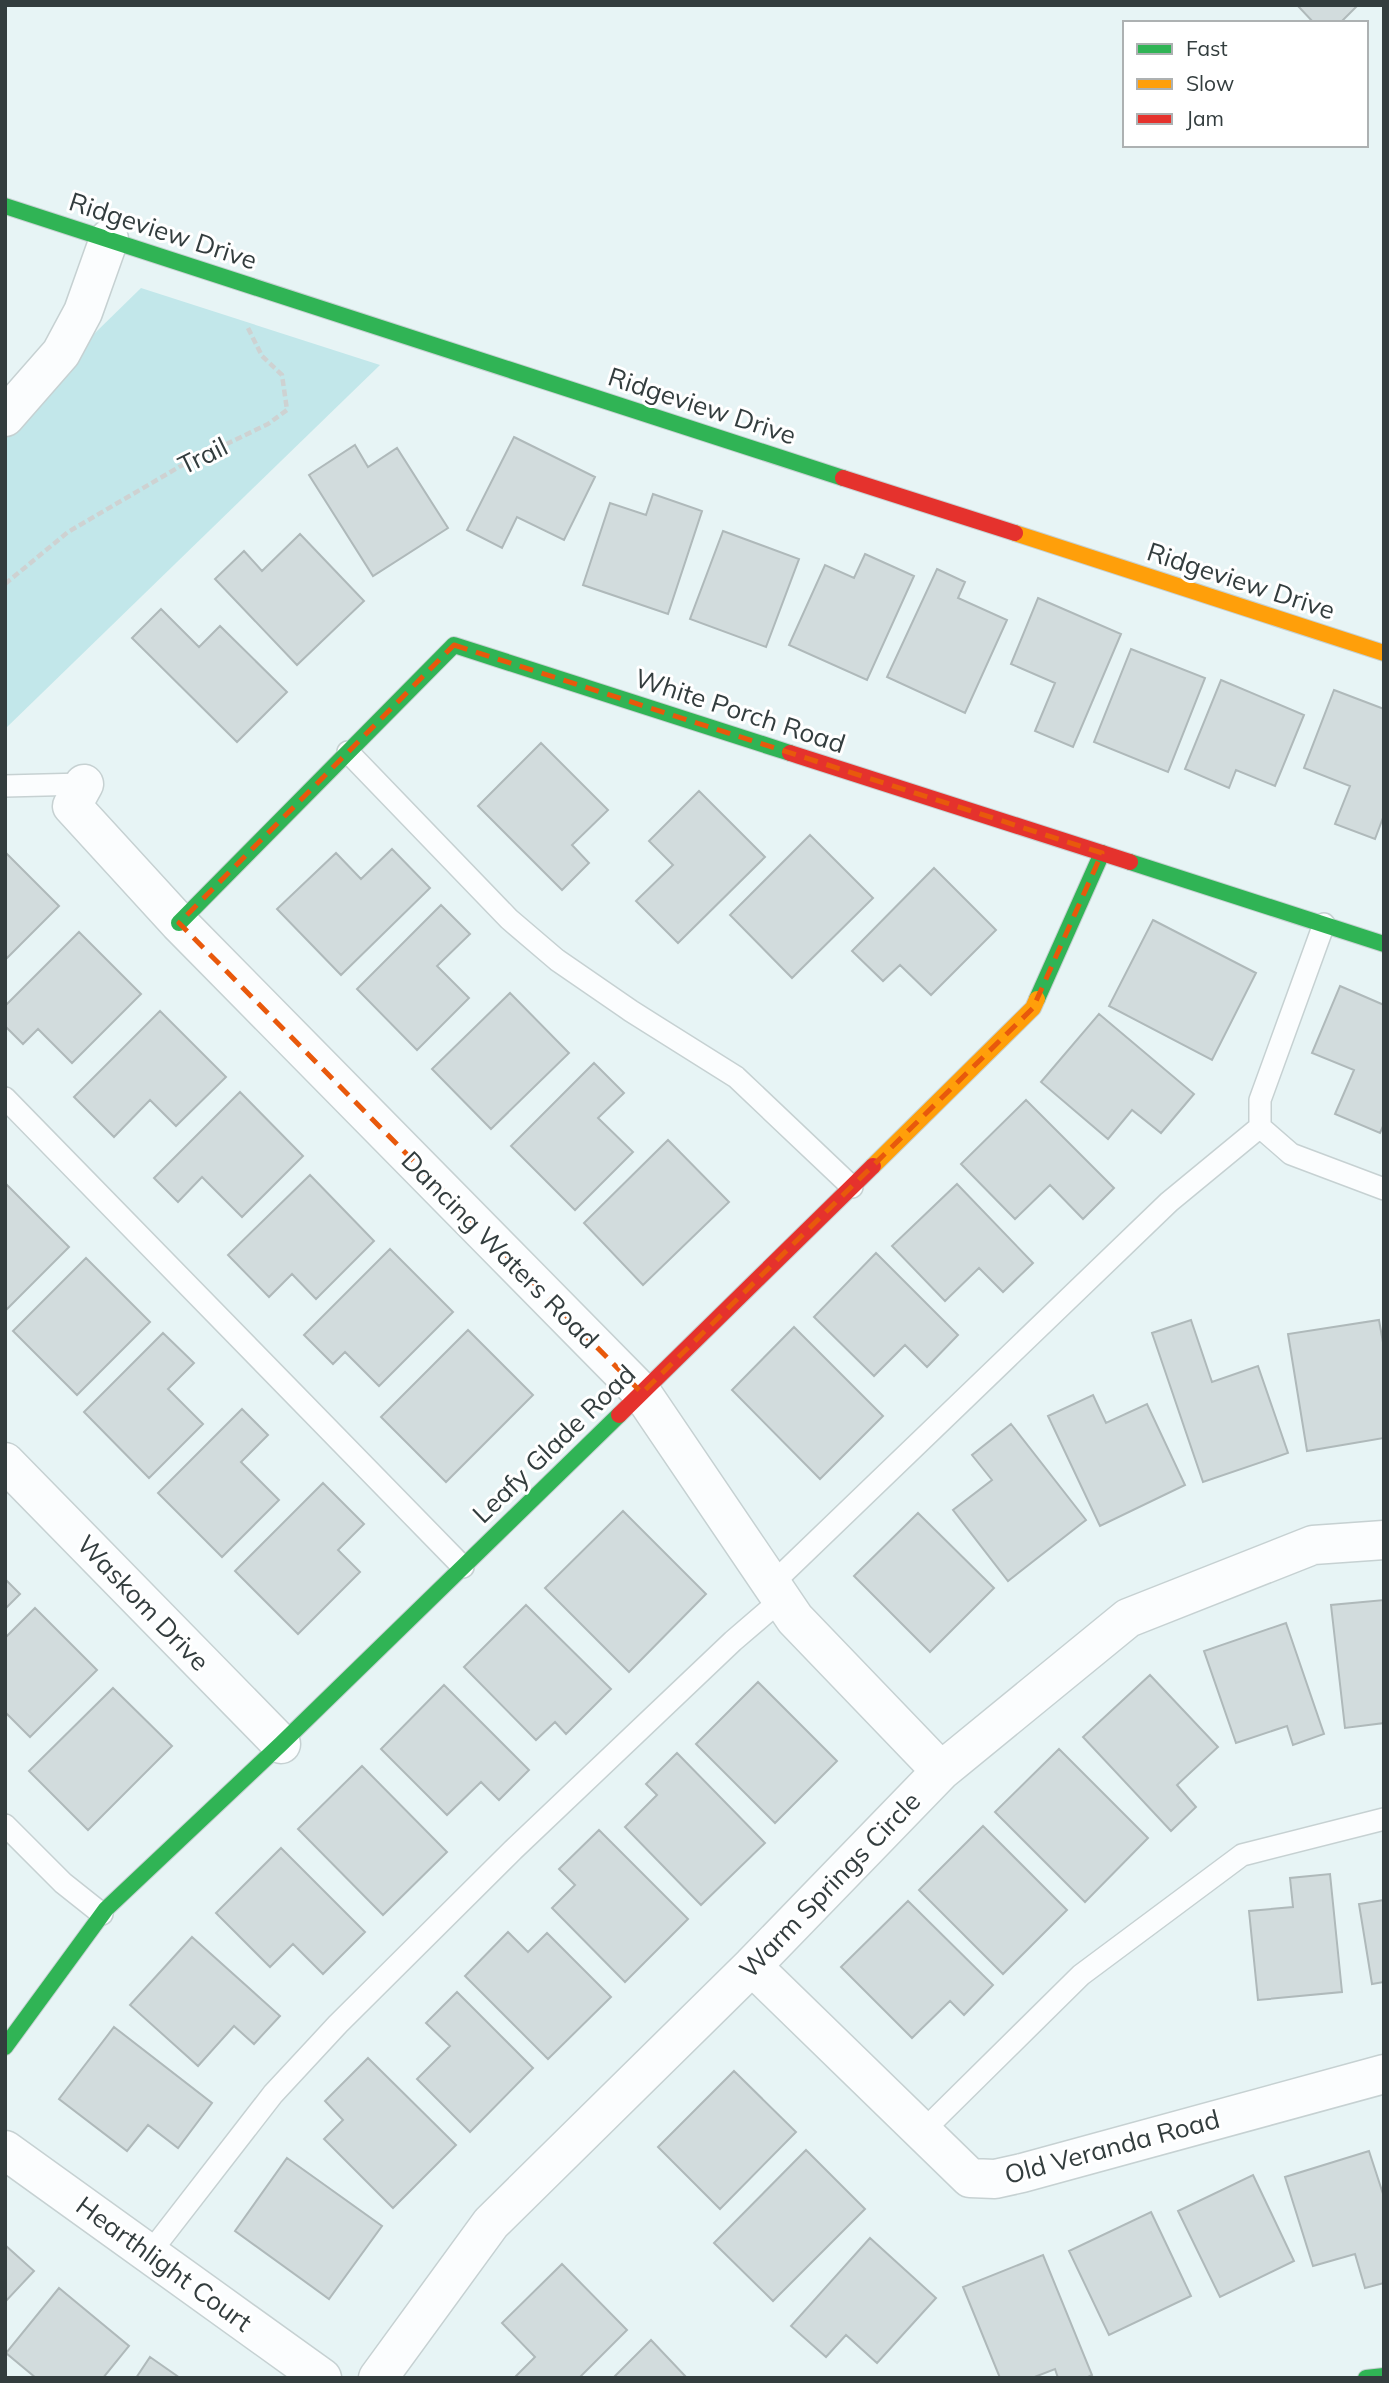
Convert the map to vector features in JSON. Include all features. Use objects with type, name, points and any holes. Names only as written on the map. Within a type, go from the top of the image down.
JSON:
[{"type":"street","name":"Ridgeview Drive","points":[[5,206],[1384,653]]},
{"type":"street","points":[[5,417],[61,353],[83,312],[109,239]]},
{"type":"street","name":"White Porch Road","points":[[179,923],[454,645],[1384,944]]},
{"type":"street","name":"Dancing Waters Road","points":[[84,784],[72,806],[179,923],[642,1394],[795,1619],[940,1771]]},
{"type":"street","name":"Leafy Glade Road","points":[[5,2047],[102,1914],[642,1394],[1033,1008],[1102,853]]},
{"type":"street","name":"Waskom Drive","points":[[5,1462],[281,1744]]},
{"type":"street","name":"Warm Springs Circle","points":[[378,2378],[491,2223],[752,1966],[940,1771],[1128,1618],[1313,1545],[1384,1540]]},
{"type":"street","name":"Old Veranda Road","points":[[752,1966],[970,2178],[995,2179],[1384,2074]]},
{"type":"street","name":"Hearthlight Court","points":[[5,2150],[322,2378]]},
{"type":"street","points":[[1366,2378],[1384,2376]]},
{"type":"lane","points":[[348,752],[509,919],[557,960],[631,1011],[736,1077],[852,1187]]},
{"type":"lane","points":[[5,786],[84,784]]},
{"type":"lane","points":[[1324,925],[1260,1100],[1260,1127],[1291,1154],[1384,1189]]},
{"type":"lane","points":[[5,1098],[463,1567]]},
{"type":"lane","points":[[149,2254],[273,2094],[338,2024],[523,1841],[733,1641],[777,1592],[1169,1202],[1260,1127]]},
{"type":"lane","points":[[922,2132],[1081,1975],[1242,1855],[1384,1819]]},
{"type":"lane","points":[[5,1825],[63,1883],[102,1914]]},
{"type":"path","name":"Trail","points":[[5,584],[68,532],[179,467],[268,424],[287,410],[282,374],[262,356],[243,318],[253,286]]},
{"type":"highlighted area","points":[[454,645],[1102,853],[1033,1008],[642,1393],[179,923]]},
{"type":"shaded area","points":[[141,288],[380,365],[5,729],[5,421]]},
{"type":"building","points":[[1297,5],[1358,5],[1342,21],[1312,21]]},
{"type":"building","points":[[514,437],[595,477],[564,540],[517,517],[502,548],[467,530]]},
{"type":"building","points":[[355,445],[368,467],[397,448],[448,528],[373,576],[309,475]]},
{"type":"building","points":[[653,494],[702,511],[668,614],[583,585],[610,503],[646,515]]},
{"type":"building","points":[[723,531],[799,559],[766,647],[690,619]]},
{"type":"building","points":[[300,534],[364,601],[297,665],[215,579],[244,551],[262,571]]},
{"type":"building","points":[[865,554],[914,576],[867,680],[789,645],[825,565],[854,578]]},
{"type":"building","points":[[937,569],[965,582],[958,598],[1007,620],[965,713],[887,677]]},
{"type":"building","points":[[1038,598],[1121,634],[1073,747],[1035,731],[1055,683],[1011,664]]},
{"type":"building","points":[[161,609],[199,647],[220,626],[287,692],[237,742],[132,638]]},
{"type":"building","points":[[1131,649],[1205,678],[1168,772],[1094,742]]},
{"type":"building","points":[[1221,680],[1304,715],[1275,786],[1236,770],[1229,788],[1185,769]]},
{"type":"building","points":[[1334,690],[1384,709],[1384,815],[1375,839],[1335,824],[1350,786],[1304,768]]},
{"type":"building","points":[[541,743],[608,810],[572,845],[589,863],[562,890],[478,806]]},
{"type":"building","points":[[699,791],[765,857],[678,943],[636,901],[673,865],[649,841]]},
{"type":"building","points":[[810,835],[873,898],[792,978],[730,915]]},
{"type":"building","points":[[392,849],[430,888],[341,975],[277,909],[336,853],[361,879]]},
{"type":"building","points":[[5,852],[59,906],[5,960]]},
{"type":"building","points":[[934,868],[996,930],[931,995],[900,965],[883,981],[852,951]]},
{"type":"building","points":[[441,905],[470,934],[437,966],[469,998],[417,1050],[357,989]]},
{"type":"building","points":[[1153,920],[1256,973],[1212,1060],[1109,1006]]},
{"type":"building","points":[[79,932],[141,994],[72,1063],[38,1029],[23,1044],[5,1026],[5,1006]]},
{"type":"building","points":[[1340,986],[1384,1005],[1384,1124],[1380,1133],[1335,1114],[1354,1070],[1312,1053]]},
{"type":"building","points":[[510,993],[569,1053],[491,1129],[432,1069]]},
{"type":"building","points":[[160,1011],[226,1077],[176,1126],[150,1100],[114,1137],[74,1097]]},
{"type":"building","points":[[1099,1014],[1194,1094],[1161,1133],[1132,1110],[1108,1139],[1041,1082]]},
{"type":"building","points":[[594,1063],[624,1093],[598,1118],[633,1152],[575,1210],[511,1146]]},
{"type":"building","points":[[240,1092],[303,1156],[242,1217],[202,1177],[178,1202],[154,1178]]},
{"type":"building","points":[[1026,1100],[1114,1188],[1083,1219],[1050,1185],[1015,1219],[961,1164]]},
{"type":"building","points":[[668,1140],[729,1202],[643,1285],[584,1223]]},
{"type":"building","points":[[310,1175],[374,1241],[316,1299],[292,1274],[269,1297],[228,1255]]},
{"type":"building","points":[[5,1183],[69,1247],[5,1311]]},
{"type":"building","points":[[957,1184],[1033,1263],[1003,1292],[979,1268],[945,1301],[892,1246]]},
{"type":"building","points":[[390,1249],[453,1312],[379,1386],[345,1352],[333,1364],[304,1335]]},
{"type":"building","points":[[876,1253],[958,1335],[927,1367],[905,1345],[874,1376],[814,1317]]},
{"type":"building","points":[[86,1258],[150,1322],[77,1395],[13,1331]]},
{"type":"building","points":[[1191,1320],[1212,1382],[1258,1366],[1288,1453],[1203,1482],[1152,1333]]},
{"type":"building","points":[[1379,1320],[1384,1348],[1384,1438],[1307,1451],[1288,1334]]},
{"type":"building","points":[[794,1327],[883,1416],[820,1479],[732,1390]]},
{"type":"building","points":[[468,1330],[533,1395],[446,1482],[381,1417]]},
{"type":"building","points":[[163,1333],[194,1363],[168,1389],[203,1424],[149,1478],[84,1412]]},
{"type":"building","points":[[1093,1395],[1106,1423],[1147,1404],[1185,1485],[1100,1526],[1048,1416]]},
{"type":"building","points":[[242,1409],[268,1435],[241,1462],[279,1500],[222,1557],[158,1493]]},
{"type":"building","points":[[1011,1424],[1086,1520],[1008,1581],[953,1510],[992,1480],[972,1455]]},
{"type":"building","points":[[323,1483],[364,1524],[338,1550],[360,1572],[298,1634],[235,1571]]},
{"type":"building","points":[[623,1511],[706,1594],[629,1672],[545,1588]]},
{"type":"building","points":[[918,1513],[994,1588],[930,1652],[854,1576]]},
{"type":"building","points":[[5,1579],[20,1594],[5,1609]]},
{"type":"building","points":[[1384,1600],[1384,1723],[1345,1728],[1331,1605]]},
{"type":"building","points":[[526,1605],[611,1689],[566,1734],[555,1722],[536,1740],[464,1667]]},
{"type":"building","points":[[35,1608],[97,1670],[30,1737],[5,1712],[5,1638]]},
{"type":"building","points":[[1286,1623],[1324,1734],[1293,1745],[1287,1726],[1236,1743],[1204,1651]]},
{"type":"building","points":[[1150,1675],[1218,1747],[1177,1785],[1196,1807],[1171,1831],[1083,1737]]},
{"type":"building","points":[[758,1682],[837,1761],[775,1823],[696,1744]]},
{"type":"building","points":[[444,1685],[529,1770],[499,1800],[481,1782],[447,1815],[381,1749]]},
{"type":"building","points":[[113,1688],[172,1746],[88,1830],[29,1771]]},
{"type":"building","points":[[1059,1749],[1148,1838],[1085,1902],[995,1812]]},
{"type":"building","points":[[677,1753],[765,1843],[701,1905],[625,1827],[657,1795],[646,1784]]},
{"type":"building","points":[[362,1766],[447,1852],[383,1915],[298,1829]]},
{"type":"building","points":[[983,1826],[1067,1910],[1003,1974],[919,1890]]},
{"type":"building","points":[[599,1830],[688,1919],[625,1982],[552,1908],[575,1885],[559,1869]]},
{"type":"building","points":[[281,1848],[365,1932],[323,1974],[293,1944],[270,1967],[216,1913]]},
{"type":"building","points":[[1330,1874],[1342,1992],[1258,2000],[1249,1911],[1293,1907],[1290,1878]]},
{"type":"building","points":[[1384,1900],[1384,1982],[1372,1984],[1359,1904]]},
{"type":"building","points":[[908,1901],[993,1985],[964,2015],[950,2001],[912,2038],[841,1967]]},
{"type":"building","points":[[508,1932],[528,1952],[547,1933],[611,1997],[548,2059],[465,1976]]},
{"type":"building","points":[[192,1937],[280,2016],[254,2044],[234,2026],[198,2066],[130,2005]]},
{"type":"building","points":[[457,1992],[533,2068],[470,2132],[417,2079],[450,2046],[426,2023]]},
{"type":"building","points":[[114,2027],[212,2103],[178,2148],[148,2125],[127,2151],[59,2099]]},
{"type":"building","points":[[368,2058],[456,2145],[393,2208],[324,2139],[343,2120],[325,2101]]},
{"type":"building","points":[[734,2071],[796,2132],[720,2209],[658,2147]]},
{"type":"building","points":[[806,2150],[865,2209],[773,2301],[714,2243]]},
{"type":"building","points":[[1369,2151],[1384,2197],[1384,2283],[1365,2288],[1355,2254],[1313,2266],[1285,2177]]},
{"type":"building","points":[[287,2158],[382,2226],[329,2299],[235,2231]]},
{"type":"building","points":[[1253,2175],[1294,2261],[1220,2297],[1178,2211]]},
{"type":"building","points":[[1151,2212],[1191,2296],[1109,2335],[1069,2251]]},
{"type":"building","points":[[870,2238],[936,2298],[877,2363],[846,2335],[826,2357],[791,2326]]},
{"type":"building","points":[[5,2245],[34,2271],[5,2302]]},
{"type":"building","points":[[1043,2255],[1092,2375],[1086,2378],[1058,2378],[1055,2369],[1032,2378],[1000,2378],[963,2287]]},
{"type":"building","points":[[562,2264],[627,2330],[579,2378],[514,2378],[535,2357],[502,2323]]},
{"type":"building","points":[[59,2288],[129,2346],[103,2378],[36,2378],[6,2353]]},
{"type":"building","points":[[651,2340],[687,2378],[613,2378]]},
{"type":"building","points":[[150,2357],[180,2378],[136,2378]]},
{"type":"traffic: fast","points":[[5,206],[843,478]]},
{"type":"traffic: fast","points":[[179,923],[454,645],[790,753]]},
{"type":"traffic: fast","points":[[1037,999],[1102,853]]},
{"type":"traffic: fast","points":[[1130,862],[1384,944]]},
{"type":"traffic: fast","points":[[5,2047],[106,1909],[281,1744],[619,1415]]},
{"type":"traffic: fast","points":[[1366,2378],[1384,2376]]},
{"type":"traffic: slow","points":[[1015,533],[1384,653]]},
{"type":"traffic: slow","points":[[873,1166],[1033,1008],[1037,999]]},
{"type":"traffic: jam","points":[[843,478],[1015,533]]},
{"type":"traffic: jam","points":[[790,753],[1130,862]]},
{"type":"traffic: jam","points":[[619,1415],[873,1166]]}]
